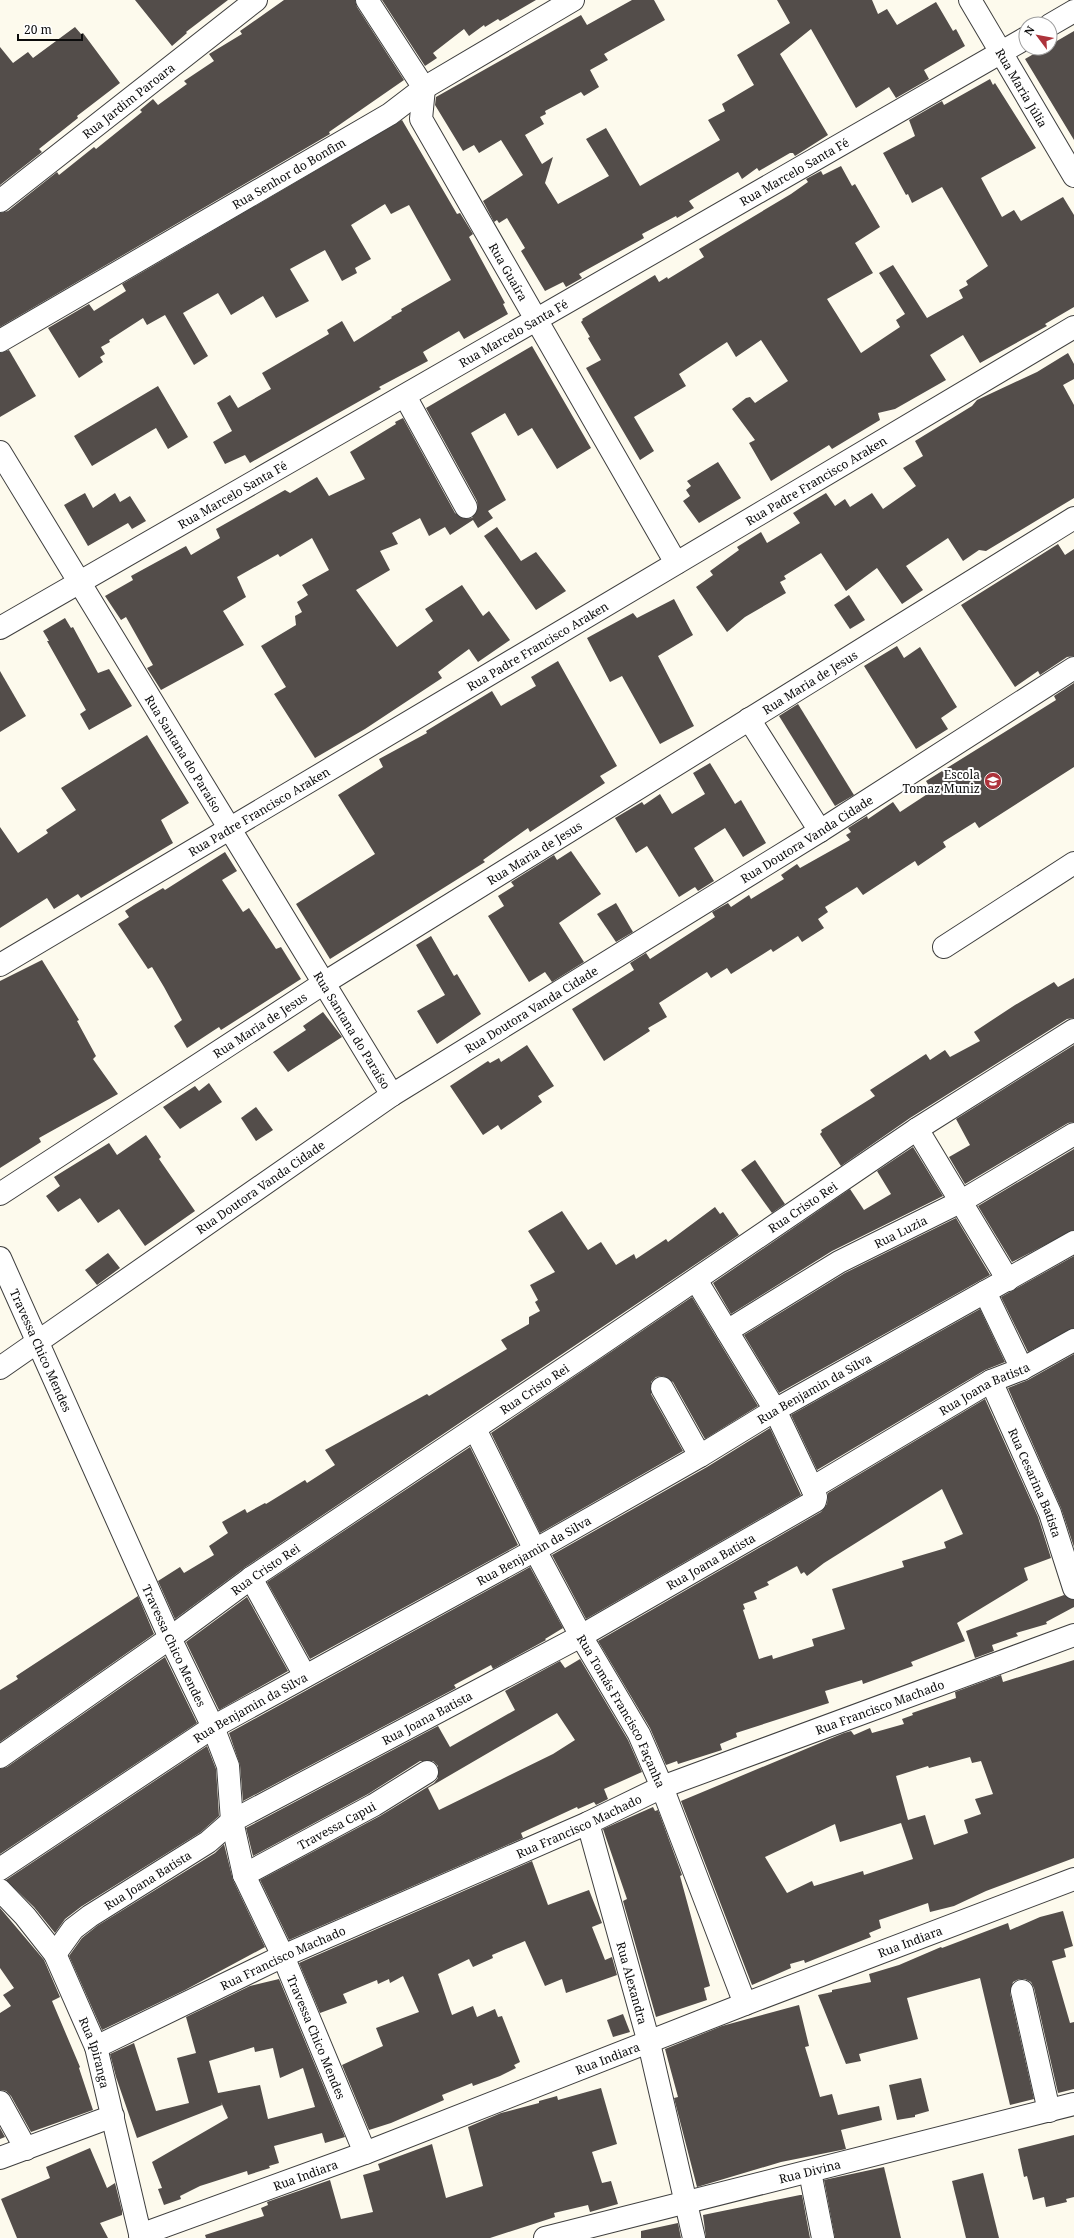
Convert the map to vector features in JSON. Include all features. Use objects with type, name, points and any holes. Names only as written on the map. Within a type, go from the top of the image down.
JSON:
[{"type":"street","name":"Rua Jardim Paroara","points":[[0,201],[256,0]]},
{"type":"street","points":[[367,0],[424,88]]},
{"type":"street","name":"Rua Senhor do Bonfim","points":[[0,341],[390,114],[424,88],[573,0]]},
{"type":"street","name":"Rua Maria Júlia","points":[[970,0],[1074,176]]},
{"type":"street","points":[[1058,20],[1074,11]]},
{"type":"street","name":"Rua Marcelo Santa Fé","points":[[0,628],[1018,43]]},
{"type":"street","name":"Rua Guaíra","points":[[424,88],[421,119],[676,563]]},
{"type":"street","name":"Rua Padre Francisco Araken","points":[[0,965],[1074,327]]},
{"type":"street","points":[[405,396],[466,507]]},
{"type":"street","name":"Rua Santana do Paraíso","points":[[0,452],[392,1095]]},
{"type":"street","name":"Rua Maria de Jesus","points":[[0,1194],[324,983],[1074,518]]},
{"type":"street","name":"Rua Doutora Vanda Cidade","points":[[0,1368],[392,1095],[820,831],[1074,668]]},
{"type":"street","points":[[749,719],[820,831]]},
{"type":"street","points":[[944,947],[1074,863]]},
{"type":"street","name":"Rua Cristo Rei","points":[[0,1757],[170,1638],[251,1578],[475,1429],[917,1129],[1074,1030]]},
{"type":"street","points":[[917,1129],[1008,1280]]},
{"type":"street","name":"Rua Luzia","points":[[727,1330],[839,1262],[960,1202],[1074,1134]]},
{"type":"street","name":"Rua Benjamin da Silva","points":[[0,1869],[213,1727],[535,1550],[700,1456],[775,1410],[1074,1242]]},
{"type":"street","name":"Travessa Chico Mendes","points":[[0,1258],[39,1341],[170,1638],[213,1727],[228,1766],[232,1821],[244,1875],[283,1956],[365,2153]]},
{"type":"street","points":[[696,1280],[775,1410],[814,1495]]},
{"type":"street","points":[[985,1292],[1022,1369]]},
{"type":"street","name":"Rua Joana Batista","points":[[55,1954],[73,1930],[90,1916],[208,1842],[232,1821],[581,1636],[814,1495],[991,1381],[1022,1369],[1074,1340]]},
{"type":"street","name":"Rua Cesarina Batista","points":[[991,1381],[1050,1513],[1074,1588]]},
{"type":"street","points":[[662,1388],[700,1456]]},
{"type":"street","name":"Rua Tomás Francisco Façanha","points":[[475,1429],[535,1550],[581,1636],[638,1734],[662,1787],[745,2004]]},
{"type":"street","points":[[251,1578],[305,1676]]},
{"type":"street","name":"Rua Francisco Machado","points":[[96,2047],[283,1956],[588,1823],[662,1787],[1074,1635]]},
{"type":"street","name":"Travessa Capui","points":[[244,1875],[374,1805],[427,1772]]},
{"type":"street","name":"Rua Alexandra","points":[[588,1823],[648,2043],[694,2238]]},
{"type":"street","name":"Rua Indiara","points":[[141,2237],[365,2153],[745,2004],[1074,1879]]},
{"type":"street","name":"Rua Ipiranga","points":[[0,1890],[25,1916],[55,1954],[96,2047],[141,2237]]},
{"type":"street","points":[[1022,1991],[1049,2111]]},
{"type":"street","points":[[0,2102],[26,2150]]},
{"type":"street","name":"Rua Divina","points":[[545,2238],[1074,2104]]},
{"type":"street","points":[[0,2158],[26,2150],[113,2116]]},
{"type":"street","points":[[810,2172],[823,2238]]},
{"type":"building","points":[[135,0],[228,0],[186,32],[187,33],[172,46]]},
{"type":"building","points":[[284,0],[355,0],[357,7],[404,80],[329,132],[330,134],[0,327],[0,213],[8,211],[57,172],[59,175],[94,147],[96,149],[142,112],[140,110],[153,99],[158,105],[187,84],[184,81],[214,61],[209,54],[242,34],[240,31]]},
{"type":"building","points":[[382,0],[536,0],[500,21],[498,19],[485,27],[484,25],[469,36],[464,29],[433,53],[437,58],[425,66]]},
{"type":"building","points":[[632,0],[654,0],[665,20],[604,54],[608,60],[590,70],[599,87],[584,96],[581,92],[545,111],[546,114],[540,117],[544,124],[525,135],[542,164],[553,157],[545,183],[558,204],[609,176],[586,139],[606,128],[640,186],[720,140],[708,120],[725,111],[722,104],[754,85],[737,55],[790,23],[777,0],[872,0],[878,14],[887,9],[897,25],[936,2],[953,31],[956,29],[965,46],[924,70],[929,79],[896,98],[889,87],[856,108],[811,29],[780,54],[828,135],[795,156],[793,153],[790,153],[759,171],[757,168],[742,179],[738,172],[689,201],[694,208],[677,218],[676,216],[642,234],[644,238],[579,274],[582,278],[566,287],[563,282],[545,291],[521,251],[525,248],[507,218],[499,223],[497,220],[494,222],[483,201],[523,175],[501,140],[479,153],[474,145],[463,151],[435,105],[436,97],[581,15],[587,25]]},
{"type":"building","points":[[75,27],[81,34],[83,33],[120,83],[77,116],[78,118],[39,149],[42,152],[0,185],[0,47],[13,63],[28,52],[33,58]]},
{"type":"building","points":[[1074,31],[1074,140],[1025,59],[1030,56],[1058,56],[1058,40]]},
{"type":"building","points":[[990,79],[993,85],[995,83],[1036,148],[981,178],[1002,217],[1014,210],[1021,221],[1063,197],[1074,215],[1074,307],[1045,324],[1047,326],[980,363],[963,335],[930,355],[946,380],[895,409],[878,413],[880,420],[832,449],[829,445],[771,481],[749,443],[755,440],[732,409],[746,398],[750,397],[755,403],[788,381],[761,340],[736,357],[727,342],[679,374],[686,386],[634,417],[654,451],[640,460],[586,368],[601,360],[588,338],[590,337],[581,322],[583,320],[582,319],[655,275],[659,282],[667,277],[668,279],[704,257],[699,249],[791,194],[808,182],[806,179],[821,171],[823,175],[841,166],[852,186],[855,184],[880,227],[855,243],[873,273],[827,299],[861,353],[900,327],[896,320],[905,314],[879,273],[893,265],[927,318],[963,298],[959,290],[968,285],[966,281],[988,266],[942,187],[912,203],[883,153],[915,136],[909,120],[942,101],[944,105]]},
{"type":"building","points":[[402,120],[457,214],[460,213],[473,234],[469,237],[505,303],[503,304],[508,314],[464,339],[459,331],[423,352],[428,361],[379,387],[381,389],[250,463],[245,455],[225,464],[213,442],[232,431],[217,403],[230,395],[238,408],[271,389],[262,373],[329,334],[327,330],[342,321],[354,342],[402,311],[401,309],[451,280],[409,205],[391,214],[385,204],[351,225],[371,259],[355,268],[357,273],[342,281],[325,250],[290,269],[309,301],[276,318],[263,296],[231,315],[218,293],[183,313],[208,356],[194,365],[165,315],[147,325],[143,318],[109,340],[110,342],[101,347],[105,354],[100,357],[103,362],[79,378],[48,328],[89,304],[94,311],[126,291],[122,284]]},
{"type":"building","points":[[532,346],[591,448],[557,469],[532,428],[518,436],[505,413],[471,433],[506,500],[488,511],[493,518],[478,528],[473,520],[450,535],[445,527],[429,536],[420,518],[392,533],[398,544],[380,551],[390,570],[356,590],[397,647],[433,621],[425,609],[462,585],[483,616],[489,611],[510,640],[478,662],[469,649],[438,672],[442,678],[365,729],[315,758],[274,694],[286,687],[261,646],[296,625],[295,616],[302,612],[297,602],[308,595],[302,585],[329,570],[312,538],[280,557],[278,554],[237,577],[246,597],[223,611],[244,645],[161,690],[147,668],[153,665],[126,617],[121,620],[105,596],[133,580],[131,576],[186,546],[191,555],[220,538],[216,529],[285,490],[290,493],[317,477],[329,496],[365,479],[350,452],[396,424],[395,422],[403,418],[455,513],[465,519],[472,518],[478,508],[477,501],[426,408]]},
{"type":"building","points":[[9,350],[36,396],[0,417],[0,353]]},
{"type":"building","points":[[1068,353],[1074,364],[1074,379],[1063,385],[1074,405],[1074,498],[986,551],[979,550],[963,561],[948,538],[906,566],[923,590],[902,604],[877,568],[846,591],[821,553],[784,576],[786,579],[780,582],[786,593],[745,617],[727,632],[696,587],[713,575],[710,571],[739,550],[737,547],[761,532],[767,543],[800,523],[793,513],[826,493],[835,506],[845,499],[850,507],[872,493],[883,509],[916,486],[903,468],[923,456],[915,441],[972,406],[977,400],[1037,372]]},
{"type":"building","points":[[158,386],[188,437],[168,449],[156,428],[92,466],[74,436]]},
{"type":"building","points":[[718,462],[741,498],[699,523],[683,501],[690,496],[686,490],[691,486],[687,481]]},
{"type":"building","points":[[85,493],[93,508],[115,493],[120,502],[130,496],[146,521],[132,529],[128,523],[88,546],[64,505]]},
{"type":"building","points":[[497,527],[521,561],[536,552],[566,591],[536,610],[484,536]]},
{"type":"building","points":[[1058,544],[1065,555],[1074,549],[1074,656],[1067,657],[1040,675],[1038,671],[1015,687],[961,605]]},
{"type":"building","points":[[849,595],[865,620],[850,629],[834,605]]},
{"type":"building","points":[[674,599],[693,635],[658,656],[694,726],[660,744],[622,676],[610,682],[587,638],[633,613],[637,618]]},
{"type":"building","points":[[65,618],[71,628],[73,627],[98,673],[109,669],[132,706],[89,730],[80,714],[86,710],[47,641],[49,641],[43,631]]},
{"type":"building","points":[[897,646],[904,658],[920,647],[957,707],[941,718],[948,729],[916,749],[864,666]]},
{"type":"building","points":[[558,661],[617,766],[600,776],[605,783],[530,832],[528,828],[483,860],[485,862],[330,959],[296,904],[375,854],[338,795],[383,767],[379,759],[427,733],[426,731],[492,691],[501,706],[536,686],[531,677]]},
{"type":"building","points":[[0,671],[26,716],[0,732]]},
{"type":"building","points":[[1074,683],[1074,767],[979,828],[975,822],[943,842],[946,847],[918,866],[915,861],[863,895],[857,887],[825,907],[828,912],[818,919],[824,928],[802,942],[798,936],[773,952],[771,949],[731,974],[727,968],[711,978],[707,972],[659,1003],[667,1017],[648,1028],[650,1031],[604,1061],[572,1009],[634,970],[630,963],[646,953],[650,959],[715,917],[712,912],[728,903],[731,907],[749,895],[751,899],[784,879],[781,875],[797,864],[800,868],[850,840],[846,835],[851,832],[848,828],[867,816],[868,819],[893,802],[900,812],[932,791],[926,781],[1056,700],[1054,696]]},
{"type":"building","points":[[798,704],[854,795],[835,806],[779,716]]},
{"type":"building","points":[[147,735],[189,803],[161,820],[173,843],[81,898],[78,894],[54,909],[47,898],[0,928],[0,827],[18,853],[48,833],[46,830],[76,810],[61,788]]},
{"type":"building","points":[[710,763],[735,804],[741,800],[766,843],[743,857],[725,828],[694,848],[714,881],[698,891],[695,887],[679,897],[647,846],[636,853],[615,818],[642,802],[644,805],[660,794],[672,814],[705,794],[693,773]]},
{"type":"building","points":[[571,851],[601,894],[559,923],[584,962],[552,982],[545,972],[529,982],[488,916],[504,906],[498,896],[514,886],[511,882],[554,855],[557,860]]},
{"type":"building","points":[[225,852],[237,871],[222,880],[243,912],[249,908],[276,949],[281,947],[301,979],[221,1030],[219,1027],[187,1048],[174,1026],[182,1020],[164,987],[152,967],[148,969],[118,924],[129,917],[125,911],[163,888],[165,890]]},
{"type":"building","points":[[616,903],[633,932],[616,942],[597,914]]},
{"type":"building","points":[[431,936],[454,976],[457,974],[481,1014],[437,1044],[417,1011],[445,995],[416,945]]},
{"type":"building","points":[[42,960],[79,1020],[77,1021],[96,1056],[93,1059],[118,1094],[39,1138],[41,1142],[0,1168],[0,981]]},
{"type":"building","points":[[1074,978],[1074,1018],[1067,1019],[910,1118],[841,1166],[820,1134],[822,1132],[821,1130],[875,1096],[870,1090],[926,1054],[930,1060],[945,1050],[950,1057],[980,1041],[974,1032],[1054,982],[1058,987]]},
{"type":"building","points":[[323,1012],[342,1037],[288,1072],[273,1052],[306,1030],[303,1026]]},
{"type":"building","points":[[527,1045],[554,1086],[538,1096],[542,1102],[501,1130],[498,1125],[483,1135],[450,1086],[488,1061],[490,1063],[499,1058],[501,1062]]},
{"type":"building","points":[[1074,1045],[1074,1122],[1068,1123],[965,1184],[949,1157],[970,1145],[956,1119]]},
{"type":"building","points":[[209,1083],[222,1102],[180,1129],[163,1107],[195,1086],[199,1091]]},
{"type":"building","points":[[256,1107],[273,1130],[256,1141],[241,1118]]},
{"type":"building","points":[[146,1135],[161,1157],[159,1159],[195,1211],[145,1246],[119,1209],[98,1223],[80,1198],[58,1212],[46,1196],[60,1186],[54,1177],[109,1143],[117,1155]]},
{"type":"building","points":[[913,1147],[943,1196],[832,1251],[731,1314],[713,1283],[850,1189],[864,1210],[891,1194],[877,1171]]},
{"type":"building","points":[[1074,1149],[1074,1230],[1012,1262],[978,1206]]},
{"type":"building","points":[[755,1160],[785,1204],[772,1213],[741,1170]]},
{"type":"building","points":[[715,1207],[720,1214],[723,1212],[739,1235],[244,1568],[175,1619],[158,1581],[180,1567],[184,1573],[214,1555],[209,1546],[228,1533],[222,1522],[245,1509],[247,1513],[265,1503],[266,1504],[305,1480],[307,1483],[335,1465],[325,1450],[427,1394],[429,1396],[507,1349],[501,1340],[529,1324],[529,1317],[540,1311],[535,1302],[538,1300],[530,1285],[555,1272],[528,1231],[562,1211],[588,1250],[601,1242],[616,1265],[634,1254],[636,1259],[666,1239],[668,1242]]},
{"type":"building","points":[[956,1218],[990,1275],[779,1393],[744,1335],[845,1273]]},
{"type":"building","points":[[108,1253],[120,1268],[97,1285],[85,1270]]},
{"type":"building","points":[[1074,1256],[1074,1328],[1028,1352],[1001,1297]]},
{"type":"building","points":[[692,1297],[758,1406],[705,1439],[673,1382],[663,1376],[656,1377],[651,1382],[651,1394],[683,1451],[540,1533],[491,1433]]},
{"type":"building","points":[[980,1309],[1005,1362],[985,1370],[817,1470],[791,1415]]},
{"type":"building","points":[[1074,1354],[1074,1547],[1061,1508],[1008,1388],[1028,1380]]},
{"type":"building","points":[[985,1399],[1038,1517],[1051,1558],[1024,1568],[1028,1580],[957,1623],[965,1641],[911,1662],[913,1666],[863,1684],[862,1680],[825,1691],[829,1703],[736,1733],[737,1737],[720,1744],[722,1750],[678,1764],[677,1761],[666,1765],[650,1728],[598,1641],[821,1512],[827,1504],[828,1493]],"holes":[[[942,1489],[963,1534],[944,1542],[946,1548],[902,1561],[904,1567],[832,1589],[845,1629],[812,1639],[814,1646],[773,1659],[772,1655],[759,1659],[743,1610],[745,1609],[743,1604],[757,1599],[754,1592],[769,1585],[767,1582],[797,1566],[801,1574],[804,1572],[807,1576],[824,1563]]]},
{"type":"building","points":[[770,1428],[801,1495],[586,1619],[552,1555],[707,1467]]},
{"type":"building","points":[[470,1447],[518,1545],[310,1659],[267,1582]]},
{"type":"building","points":[[530,1567],[563,1628],[545,1639],[546,1640],[493,1669],[491,1665],[454,1685],[456,1688],[243,1801],[240,1765],[229,1733]]},
{"type":"building","points":[[1064,1595],[1074,1600],[1074,1607],[1046,1622],[1047,1624],[1016,1633],[1018,1636],[992,1645],[994,1651],[975,1658],[966,1631]]},
{"type":"building","points":[[138,1596],[154,1634],[0,1742],[0,1690],[18,1679],[16,1676]]},
{"type":"building","points":[[247,1597],[288,1671],[219,1710],[186,1642]]},
{"type":"building","points":[[165,1657],[197,1723],[0,1854],[0,1769],[7,1767]]},
{"type":"building","points":[[580,1659],[628,1740],[642,1772],[604,1789],[608,1799],[596,1805],[594,1802],[578,1809],[577,1807],[521,1833],[523,1838],[289,1940],[260,1880],[380,1816],[434,1783],[438,1778],[438,1766],[433,1761],[420,1761],[368,1794],[253,1856],[246,1828],[438,1726],[450,1747],[515,1710],[505,1691],[560,1661],[565,1668]],"holes":[[[557,1713],[575,1740],[553,1754],[439,1810],[428,1788]]]},
{"type":"building","points":[[1074,1660],[1074,1858],[986,1891],[954,1906],[930,1912],[928,1903],[879,1920],[881,1928],[869,1933],[871,1937],[805,1963],[804,1960],[790,1964],[791,1968],[752,1985],[681,1801],[844,1733],[851,1731],[854,1735],[870,1728],[872,1733],[904,1724],[902,1719],[913,1715],[912,1713],[956,1698],[955,1692],[1001,1675],[1003,1682]],"holes":[[[970,1757],[972,1763],[981,1761],[993,1794],[975,1799],[981,1814],[964,1820],[968,1833],[934,1845],[925,1815],[908,1820],[896,1776],[928,1766],[929,1768]],[[901,1823],[913,1859],[864,1875],[863,1871],[814,1886],[812,1881],[787,1893],[765,1857],[835,1824],[840,1842]]]},
{"type":"building","points":[[207,1746],[216,1769],[219,1816],[201,1832],[82,1906],[65,1919],[55,1933],[34,1907],[6,1880]]},
{"type":"building","points":[[653,1807],[655,1811],[658,1810],[682,1875],[680,1876],[710,1986],[704,1988],[707,2000],[656,2017],[623,1901],[627,1899],[603,1829]]},
{"type":"building","points":[[224,1844],[233,1880],[265,1947],[185,1990],[102,2030],[69,1956],[82,1938],[97,1926],[215,1853]]},
{"type":"building","points":[[532,1861],[548,1905],[589,1890],[602,1923],[592,1927],[605,1960],[612,1957],[617,1975],[566,1993],[562,1979],[545,1986],[525,1941],[492,1955],[493,1958],[473,1967],[469,1959],[438,1974],[452,2015],[473,2006],[477,2017],[495,2009],[498,2017],[502,2016],[520,2062],[514,2065],[516,2068],[500,2076],[473,2086],[472,2083],[442,2095],[444,2100],[391,2123],[369,2130],[342,2065],[383,2046],[376,2028],[419,2012],[403,1976],[390,1983],[389,1979],[378,1984],[377,1980],[343,1994],[347,2003],[320,2013],[299,1963]]},
{"type":"building","points":[[0,1908],[44,1960],[60,1997],[52,2001],[80,2067],[79,2068],[93,2110],[31,2132],[11,2096],[6,2091],[0,2090],[0,2013],[11,2006],[3,1995],[14,1988],[0,1968]]},
{"type":"building","points":[[1063,1911],[1073,1946],[1064,1949],[1066,1957],[1052,1961],[1070,2023],[1074,2022],[1074,2089],[1058,2093],[1034,1988],[1031,1982],[1025,1979],[1019,1979],[1013,1982],[1010,1993],[1034,2099],[1010,2105],[980,1978],[907,1998],[918,2039],[859,2054],[861,2061],[846,2064],[818,1995],[832,1992],[832,1990],[871,1982],[869,1974],[899,1965],[941,1947],[942,1948],[1008,1923],[1010,1930],[1040,1917]]},
{"type":"building","points":[[279,1979],[345,2137],[325,2143],[322,2133],[274,2146],[279,2163],[269,2166],[270,2168],[248,2175],[247,2171],[200,2186],[180,2196],[181,2199],[164,2205],[158,2189],[162,2188],[152,2162],[228,2118],[221,2102],[222,2105],[137,2138],[116,2077],[110,2054],[134,2043],[156,2111],[189,2103],[177,2058],[196,2053],[186,2017],[250,1986]],"holes":[[[254,2047],[255,2052],[273,2048],[280,2078],[303,2068],[315,2107],[268,2119],[260,2085],[218,2093],[209,2061]]]},
{"type":"building","points":[[799,2005],[809,2046],[805,2047],[820,2097],[832,2094],[838,2115],[879,2106],[882,2120],[841,2130],[846,2149],[781,2162],[697,2187],[674,2098],[678,2097],[665,2049],[722,2026]]},
{"type":"building","points":[[623,2014],[630,2032],[613,2037],[607,2020]]},
{"type":"building","points":[[921,2078],[929,2111],[915,2115],[915,2117],[897,2120],[889,2085]]},
{"type":"building","points":[[601,2088],[617,2144],[592,2152],[602,2183],[611,2181],[618,2204],[590,2212],[588,2205],[554,2213],[555,2217],[490,2238],[206,2238],[205,2235],[264,2216],[261,2208],[268,2205],[267,2202],[330,2180],[341,2219],[373,2212],[363,2175],[380,2170],[378,2164],[432,2144],[446,2198],[483,2186],[468,2127],[501,2113],[539,2103],[539,2101],[557,2096],[558,2100]]},
{"type":"building","points":[[0,2128],[5,2137],[0,2139]]},
{"type":"building","points":[[1074,2135],[1074,2197],[1066,2199],[1067,2202],[1046,2207],[1044,2197],[1033,2200],[1027,2176],[1024,2177],[1018,2149]]},
{"type":"building","points":[[90,2148],[107,2188],[115,2183],[122,2211],[122,2215],[100,2223],[108,2238],[17,2238],[1,2199],[50,2178],[46,2167]]},
{"type":"building","points":[[884,2167],[901,2238],[835,2238],[824,2180]]},
{"type":"building","points":[[983,2173],[999,2238],[966,2238],[952,2181]]},
{"type":"building","points":[[802,2195],[810,2238],[706,2238],[703,2215]]},
{"type":"building","points":[[678,2223],[681,2238],[641,2238],[641,2231]]},
{"type":"place","name":"Escola Tomaz Muniz","points":[[993,781]]}]
